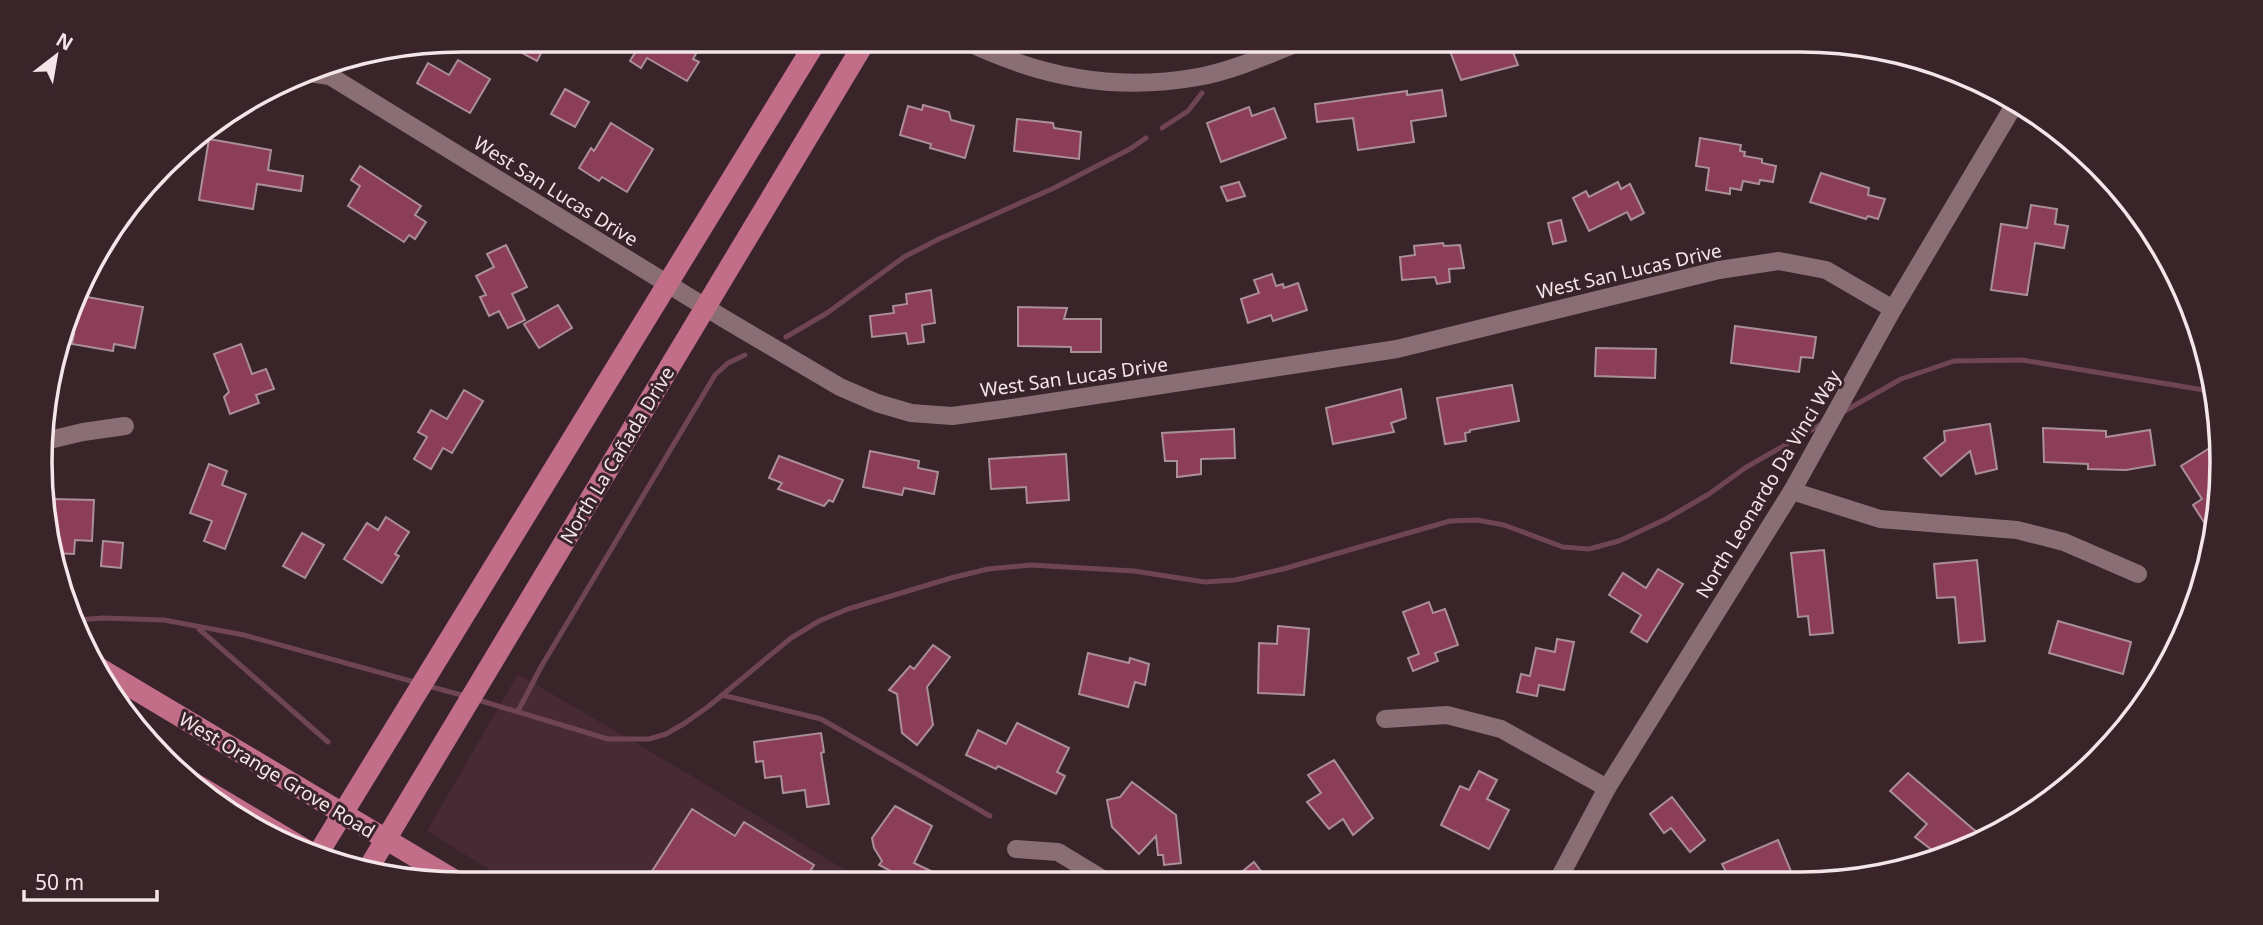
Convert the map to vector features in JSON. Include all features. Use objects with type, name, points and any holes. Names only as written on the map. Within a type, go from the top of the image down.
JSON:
[{"type":"main road","points":[[325,848],[342,813],[810,52]]},
{"type":"main road","name":"North La Cañada Drive","points":[[372,862],[859,52]]},
{"type":"main road","name":"West Orange Grove Road","points":[[113,676],[441,872]]},
{"type":"street","points":[[986,52],[1035,70],[1121,83],[1160,82],[1200,76],[1238,66],[1274,52]]},
{"type":"street","name":"West San Lucas Drive","points":[[339,72],[705,307],[839,387],[877,403],[911,413],[952,416],[1397,349],[1719,270],[1779,261],[1826,270],[1894,309]]},
{"type":"street","name":"North Leonardo Da Vinci Way","points":[[1562,872],[1606,788],[1792,491],[1894,309],[2011,110]]},
{"type":"street","points":[[53,439],[125,426]]},
{"type":"street","points":[[1792,491],[1880,519],[2017,530],[2064,542],[2138,574]]},
{"type":"street","points":[[1385,719],[1447,715],[1501,729],[1606,788]]},
{"type":"street","points":[[1016,849],[1058,852],[1091,872]]},
{"type":"shaded area","points":[[518,674],[848,872],[493,872],[427,831]]},
{"type":"building","points":[[520,52],[542,52],[537,61]]},
{"type":"building","points":[[636,52],[697,52],[693,59],[699,62],[687,81],[647,58],[641,68],[630,61]]},
{"type":"building","points":[[1450,52],[1513,52],[1518,65],[1461,80]]},
{"type":"building","points":[[458,60],[490,79],[470,113],[417,83],[428,63],[449,75]]},
{"type":"building","points":[[565,89],[589,102],[575,127],[551,114]]},
{"type":"building","points":[[1442,90],[1446,116],[1411,121],[1414,142],[1358,150],[1353,118],[1317,122],[1315,104],[1407,91],[1407,95]]},
{"type":"building","points":[[923,105],[949,112],[951,120],[974,126],[965,158],[930,148],[931,144],[900,135],[908,106],[922,110]]},
{"type":"building","points":[[1249,107],[1252,116],[1274,108],[1286,138],[1221,162],[1207,123]]},
{"type":"building","points":[[1017,119],[1053,123],[1054,128],[1081,132],[1079,159],[1014,151]]},
{"type":"building","points":[[611,123],[653,149],[627,192],[602,177],[599,181],[579,168],[591,148],[594,151]]},
{"type":"building","points":[[1700,138],[1741,145],[1740,151],[1745,152],[1744,156],[1762,159],[1762,163],[1776,166],[1773,182],[1760,180],[1759,184],[1743,181],[1741,190],[1730,188],[1730,194],[1706,190],[1709,168],[1696,166]]},
{"type":"building","points":[[210,139],[271,150],[268,170],[303,176],[301,191],[257,184],[253,209],[199,200]]},
{"type":"building","points":[[360,166],[421,206],[415,215],[426,222],[415,239],[409,235],[404,242],[348,206],[360,186],[351,180]]},
{"type":"building","points":[[1821,173],[1869,188],[1868,195],[1885,199],[1878,219],[1868,216],[1866,219],[1810,202]]},
{"type":"building","points":[[1239,182],[1245,196],[1227,201],[1221,187]]},
{"type":"building","points":[[1618,182],[1621,189],[1630,184],[1644,213],[1631,220],[1627,212],[1589,231],[1573,198],[1586,191],[1589,197]]},
{"type":"building","points":[[2031,205],[2057,209],[2055,224],[2068,226],[2064,248],[2035,243],[2027,295],[1991,290],[2001,224],[2027,228]]},
{"type":"building","points":[[1561,220],[1566,241],[1553,244],[1548,223]]},
{"type":"building","points":[[1443,243],[1444,246],[1460,245],[1464,268],[1449,269],[1450,282],[1437,284],[1435,277],[1402,280],[1400,257],[1415,255],[1414,246]]},
{"type":"building","points":[[506,245],[527,287],[512,294],[525,320],[508,328],[499,311],[489,316],[480,297],[486,295],[476,276],[494,267],[487,254]]},
{"type":"building","points":[[1272,274],[1276,286],[1283,284],[1284,288],[1298,283],[1307,310],[1273,321],[1271,315],[1248,323],[1241,299],[1259,293],[1254,280]]},
{"type":"building","points":[[931,290],[935,323],[922,325],[924,342],[908,344],[906,333],[872,337],[870,316],[894,313],[893,306],[907,304],[906,294]]},
{"type":"building","points":[[88,297],[143,307],[135,348],[114,344],[113,351],[72,344]]},
{"type":"building","points":[[558,305],[572,328],[539,348],[524,324]]},
{"type":"building","points":[[1018,307],[1067,308],[1064,319],[1101,319],[1101,352],[1071,352],[1071,347],[1018,346]]},
{"type":"building","points":[[1735,326],[1816,337],[1813,358],[1801,357],[1799,372],[1731,363]]},
{"type":"building","points":[[241,344],[252,374],[266,369],[274,389],[256,395],[259,403],[230,414],[224,397],[229,392],[214,354]]},
{"type":"building","points":[[1596,348],[1656,349],[1655,378],[1595,376]]},
{"type":"building","points":[[1512,385],[1519,421],[1470,430],[1465,433],[1466,441],[1445,444],[1437,398]]},
{"type":"building","points":[[1401,389],[1406,418],[1391,423],[1394,432],[1333,444],[1326,408]]},
{"type":"building","points":[[464,390],[483,401],[452,453],[443,448],[431,469],[414,459],[427,437],[418,432],[431,410],[447,419]]},
{"type":"building","points":[[1990,424],[1997,469],[1976,474],[1970,451],[1941,476],[1924,458],[1945,441],[1944,431]]},
{"type":"building","points":[[2043,428],[2106,431],[2106,437],[2150,430],[2155,465],[2126,470],[2088,469],[2088,464],[2044,462]]},
{"type":"building","points":[[1234,429],[1235,458],[1201,459],[1201,474],[1177,477],[1177,461],[1165,461],[1162,433]]},
{"type":"building","points":[[2210,448],[2210,489],[2206,525],[2193,505],[2202,499],[2181,466]]},
{"type":"building","points":[[870,451],[919,461],[918,468],[938,472],[934,494],[904,488],[902,495],[863,487]]},
{"type":"building","points":[[1066,454],[1069,500],[1027,503],[1026,487],[991,489],[989,459]]},
{"type":"building","points":[[779,456],[843,480],[833,502],[829,500],[824,506],[778,489],[782,483],[769,478]]},
{"type":"building","points":[[209,464],[227,471],[222,485],[246,494],[225,549],[204,541],[212,521],[190,513]]},
{"type":"building","points":[[54,499],[94,500],[92,541],[75,540],[74,554],[63,554]]},
{"type":"building","points":[[386,517],[409,532],[395,554],[399,556],[382,583],[344,559],[367,523],[378,530]]},
{"type":"building","points":[[302,533],[324,545],[305,578],[283,566]]},
{"type":"building","points":[[103,541],[123,543],[121,568],[101,566]]},
{"type":"building","points":[[1824,550],[1833,633],[1810,635],[1808,616],[1798,617],[1791,553]]},
{"type":"building","points":[[1977,560],[1985,641],[1959,643],[1955,597],[1937,598],[1934,564]]},
{"type":"building","points":[[1658,569],[1683,584],[1647,642],[1631,632],[1641,615],[1609,595],[1623,573],[1646,588]]},
{"type":"building","points":[[1429,602],[1433,613],[1445,609],[1458,645],[1435,653],[1438,661],[1413,671],[1408,658],[1419,654],[1403,612]]},
{"type":"building","points":[[2058,621],[2131,642],[2123,674],[2049,653]]},
{"type":"building","points":[[1278,626],[1309,629],[1304,695],[1258,693],[1259,643],[1277,644]]},
{"type":"building","points":[[1557,639],[1574,642],[1564,690],[1539,685],[1537,696],[1517,692],[1521,674],[1530,676],[1536,648],[1555,652]]},
{"type":"building","points":[[933,645],[950,657],[927,687],[933,725],[917,745],[902,733],[897,694],[889,690],[910,666],[914,669]]},
{"type":"building","points":[[1088,653],[1129,663],[1130,658],[1149,664],[1145,685],[1135,682],[1128,707],[1079,694]]},
{"type":"building","points":[[1017,723],[1069,748],[1057,772],[1065,776],[1056,794],[998,766],[996,769],[966,755],[978,730],[1006,744]]},
{"type":"building","points":[[821,733],[824,752],[821,753],[829,804],[807,807],[805,790],[783,793],[781,776],[765,778],[763,761],[756,762],[754,742]]},
{"type":"building","points":[[1334,760],[1373,818],[1353,835],[1343,819],[1329,829],[1307,802],[1321,793],[1308,775]]},
{"type":"building","points":[[1479,771],[1497,780],[1487,799],[1509,810],[1489,849],[1441,825],[1460,786],[1469,790]]},
{"type":"building","points":[[1908,773],[1978,832],[1933,851],[1915,837],[1927,824],[1890,791]]},
{"type":"building","points":[[1132,782],[1176,815],[1181,863],[1164,865],[1163,855],[1158,855],[1156,836],[1139,854],[1112,827],[1107,800],[1120,797]]},
{"type":"building","points":[[1672,797],[1705,840],[1690,852],[1671,828],[1664,833],[1650,814]]},
{"type":"building","points":[[895,806],[932,826],[914,863],[933,872],[892,872],[879,865],[882,861],[874,848],[872,838]]},
{"type":"building","points":[[692,809],[735,836],[744,822],[814,865],[810,872],[652,872]]},
{"type":"building","points":[[1778,840],[1791,872],[1726,872],[1722,864]]},
{"type":"building","points":[[1254,862],[1262,872],[1242,872]]},
{"type":"waterway","points":[[1162,128],[1188,111],[1202,93]]},
{"type":"waterway","points":[[786,337],[827,313],[904,257],[1054,188],[1146,138]]},
{"type":"waterway","points":[[518,711],[541,667],[715,375],[728,363],[745,355]]},
{"type":"waterway","points":[[1843,412],[1901,379],[1954,361],[2022,360],[2204,390]]},
{"type":"waterway","points":[[475,699],[608,739],[649,739],[666,734],[685,723],[791,638],[819,621],[848,609],[988,569],[1031,565],[1134,571],[1205,582],[1235,580],[1450,521],[1477,520],[1504,525],[1563,547],[1589,549],[1619,541],[1666,519],[1709,494],[1745,468],[1825,422]]},
{"type":"waterway","points":[[84,619],[164,620],[244,635],[418,683]]},
{"type":"waterway","points":[[199,629],[328,742]]},
{"type":"waterway","points":[[428,686],[465,696]]},
{"type":"waterway","points":[[722,695],[821,719],[990,816]]}]
